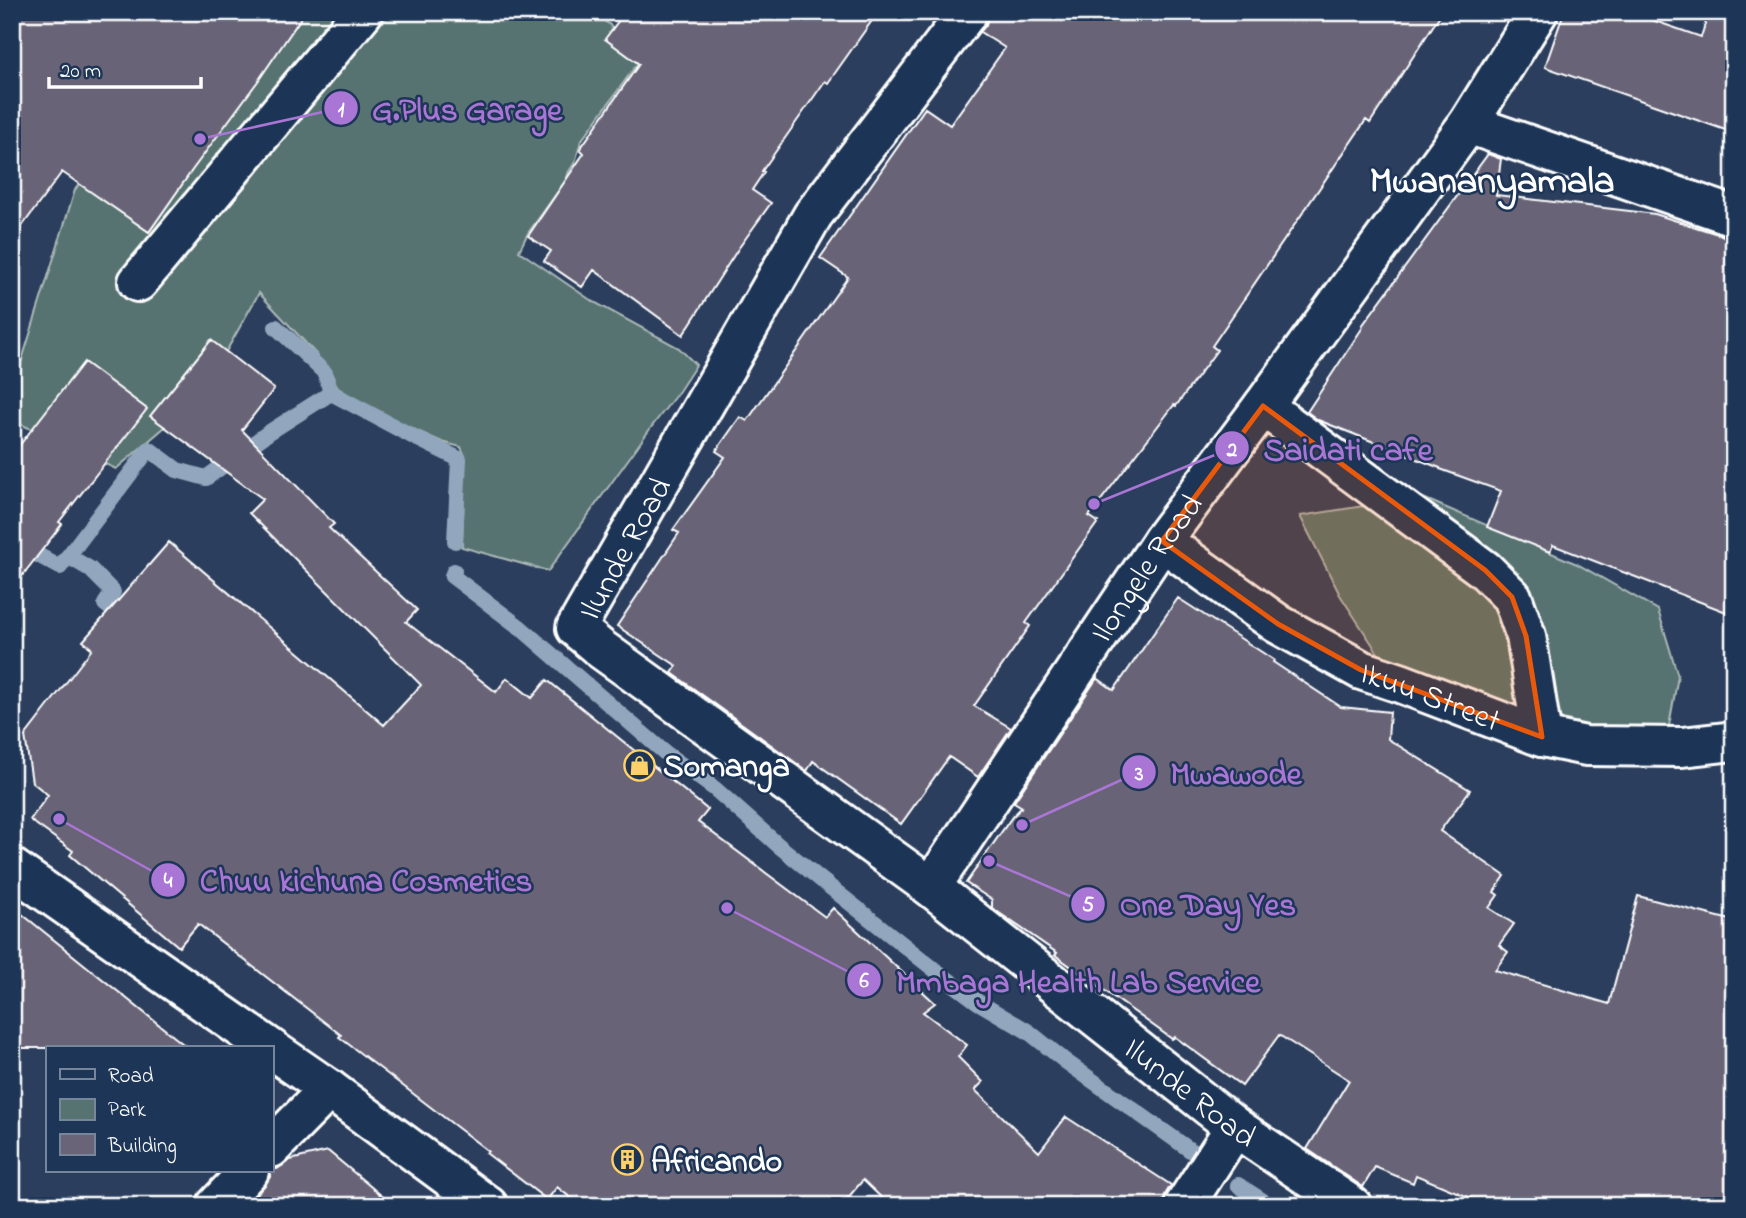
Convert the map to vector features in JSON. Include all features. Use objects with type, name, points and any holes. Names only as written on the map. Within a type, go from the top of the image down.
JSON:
[{"type":"street","points":[[138,282],[363,12]]},
{"type":"street","name":"Ilunde Road","points":[[968,12],[814,215],[576,628],[612,657],[930,887],[1236,1127],[1352,1206]]},
{"type":"street","name":"Ilongele Road","points":[[930,887],[1162,541],[1468,124],[1538,12]]},
{"type":"street","points":[[1468,124],[1734,216]]},
{"type":"street","points":[[1263,406],[1485,570],[1512,597],[1526,636],[1542,737]]},
{"type":"street","name":"Ikuu Street","points":[[1162,541],[1278,624],[1361,670],[1542,737],[1586,746],[1682,747],[1734,741]]},
{"type":"street","points":[[12,868],[267,1046]]},
{"type":"street","points":[[273,1050],[488,1206]]},
{"type":"street","points":[[273,1146],[329,1089]]},
{"type":"street","points":[[1184,1206],[1236,1127]]},
{"type":"street","points":[[216,1206],[248,1172]]},
{"type":"highlighted area","points":[[1263,406],[1485,570],[1512,597],[1526,636],[1542,737],[1361,670],[1278,624],[1162,541]]},
{"type":"green space","points":[[255,12],[339,12],[350,59],[391,12],[592,12],[610,25],[613,31],[645,53],[584,137],[567,179],[528,233],[519,251],[592,301],[679,348],[696,365],[548,571],[462,547],[465,456],[461,447],[442,442],[386,417],[338,388],[317,355],[259,293],[201,396],[116,469],[12,420],[12,392],[75,190],[144,86]]},
{"type":"green space","points":[[1421,497],[1577,564],[1658,610],[1678,676],[1669,726],[1605,730],[1389,670],[1340,595],[1300,516]]},
{"type":"building","points":[[12,12],[305,12],[149,232],[62,172],[12,240]]},
{"type":"building","points":[[625,12],[878,12],[828,83],[825,81],[762,171],[764,172],[752,190],[771,203],[683,335],[594,270],[582,287],[544,261],[551,251],[528,236],[584,153],[580,149],[639,64],[605,39]]},
{"type":"building","points":[[989,12],[1442,12],[1370,123],[1366,120],[1212,346],[1217,350],[1089,516],[1098,522],[1026,623],[1030,626],[974,706],[1011,728],[978,777],[949,757],[901,824],[813,761],[807,771],[672,673],[677,666],[617,626],[679,533],[673,530],[725,457],[716,451],[740,417],[747,421],[848,277],[820,258],[925,108],[950,125],[1005,48],[980,32],[986,25]]},
{"type":"building","points":[[1564,12],[1629,12],[1701,37],[1709,12],[1734,12],[1734,133],[1545,67]]},
{"type":"building","points":[[1488,154],[1501,159],[1496,195],[1655,214],[1734,237],[1734,615],[1553,545],[1550,552],[1487,527],[1501,491],[1318,420],[1307,412],[1362,326]]},
{"type":"building","points":[[211,340],[274,389],[242,430],[334,524],[329,528],[417,610],[406,622],[496,692],[507,678],[532,698],[547,680],[708,810],[698,822],[825,917],[833,908],[935,1003],[923,1012],[967,1045],[958,1057],[983,1082],[975,1090],[1039,1152],[1066,1117],[1171,1185],[1162,1206],[890,1206],[863,1180],[841,1206],[581,1206],[557,1187],[547,1200],[198,924],[179,947],[70,855],[73,851],[30,820],[48,795],[32,782],[25,736],[92,649],[83,641],[169,542],[384,725],[421,685],[249,513],[263,499],[150,416]]},
{"type":"building","points":[[84,362],[147,409],[59,522],[62,524],[12,589],[12,455]]},
{"type":"building","points":[[1178,598],[1341,707],[1390,712],[1388,739],[1470,790],[1440,831],[1505,876],[1494,892],[1498,895],[1489,908],[1514,924],[1499,945],[1508,952],[1495,970],[1609,1004],[1638,896],[1734,921],[1734,1206],[1490,1206],[1416,1175],[1413,1183],[1375,1167],[1363,1187],[1307,1149],[1349,1080],[1279,1035],[1242,1086],[1055,955],[1057,953],[992,908],[992,900],[966,883],[1012,817],[1022,807],[1014,802],[1097,678],[1114,690]]},
{"type":"building","points":[[12,906],[186,1046],[46,1046],[12,1048]]},
{"type":"building","points":[[328,1151],[394,1206],[246,1206],[265,1185],[273,1169],[290,1160]]},
{"type":"waterway","points":[[276,327],[325,373],[331,393],[459,459],[455,541]]},
{"type":"waterway","points":[[20,542],[60,567],[149,449],[177,470],[206,478],[268,433],[331,393]]},
{"type":"waterway","points":[[62,564],[68,556],[90,569],[113,592],[105,604],[128,622]]},
{"type":"waterway","points":[[454,571],[452,576],[521,628],[664,752],[715,789],[778,845],[935,970],[978,1002],[1029,1032],[1065,1061],[1197,1155]]},
{"type":"waterway","points":[[1238,1185],[1271,1206]]},
{"type":"place","name":"G.Plus Garage","points":[[200,139]]},
{"type":"place","name":"Saidati cafe","points":[[1094,504]]},
{"type":"place","name":"Somanga","points":[[640,765]]},
{"type":"place","name":"Chuu kichuna Cosmetics","points":[[59,819]]},
{"type":"place","name":"Mwawode","points":[[1022,825]]},
{"type":"place","name":"One Day Yes","points":[[989,861]]},
{"type":"place","name":"Mmbaga Health Lab Service","points":[[727,908]]},
{"type":"place","name":"Africando","points":[[628,1160]]},
{"type":"district","name":"Mwananyamala","points":[[1492,179]]}]
